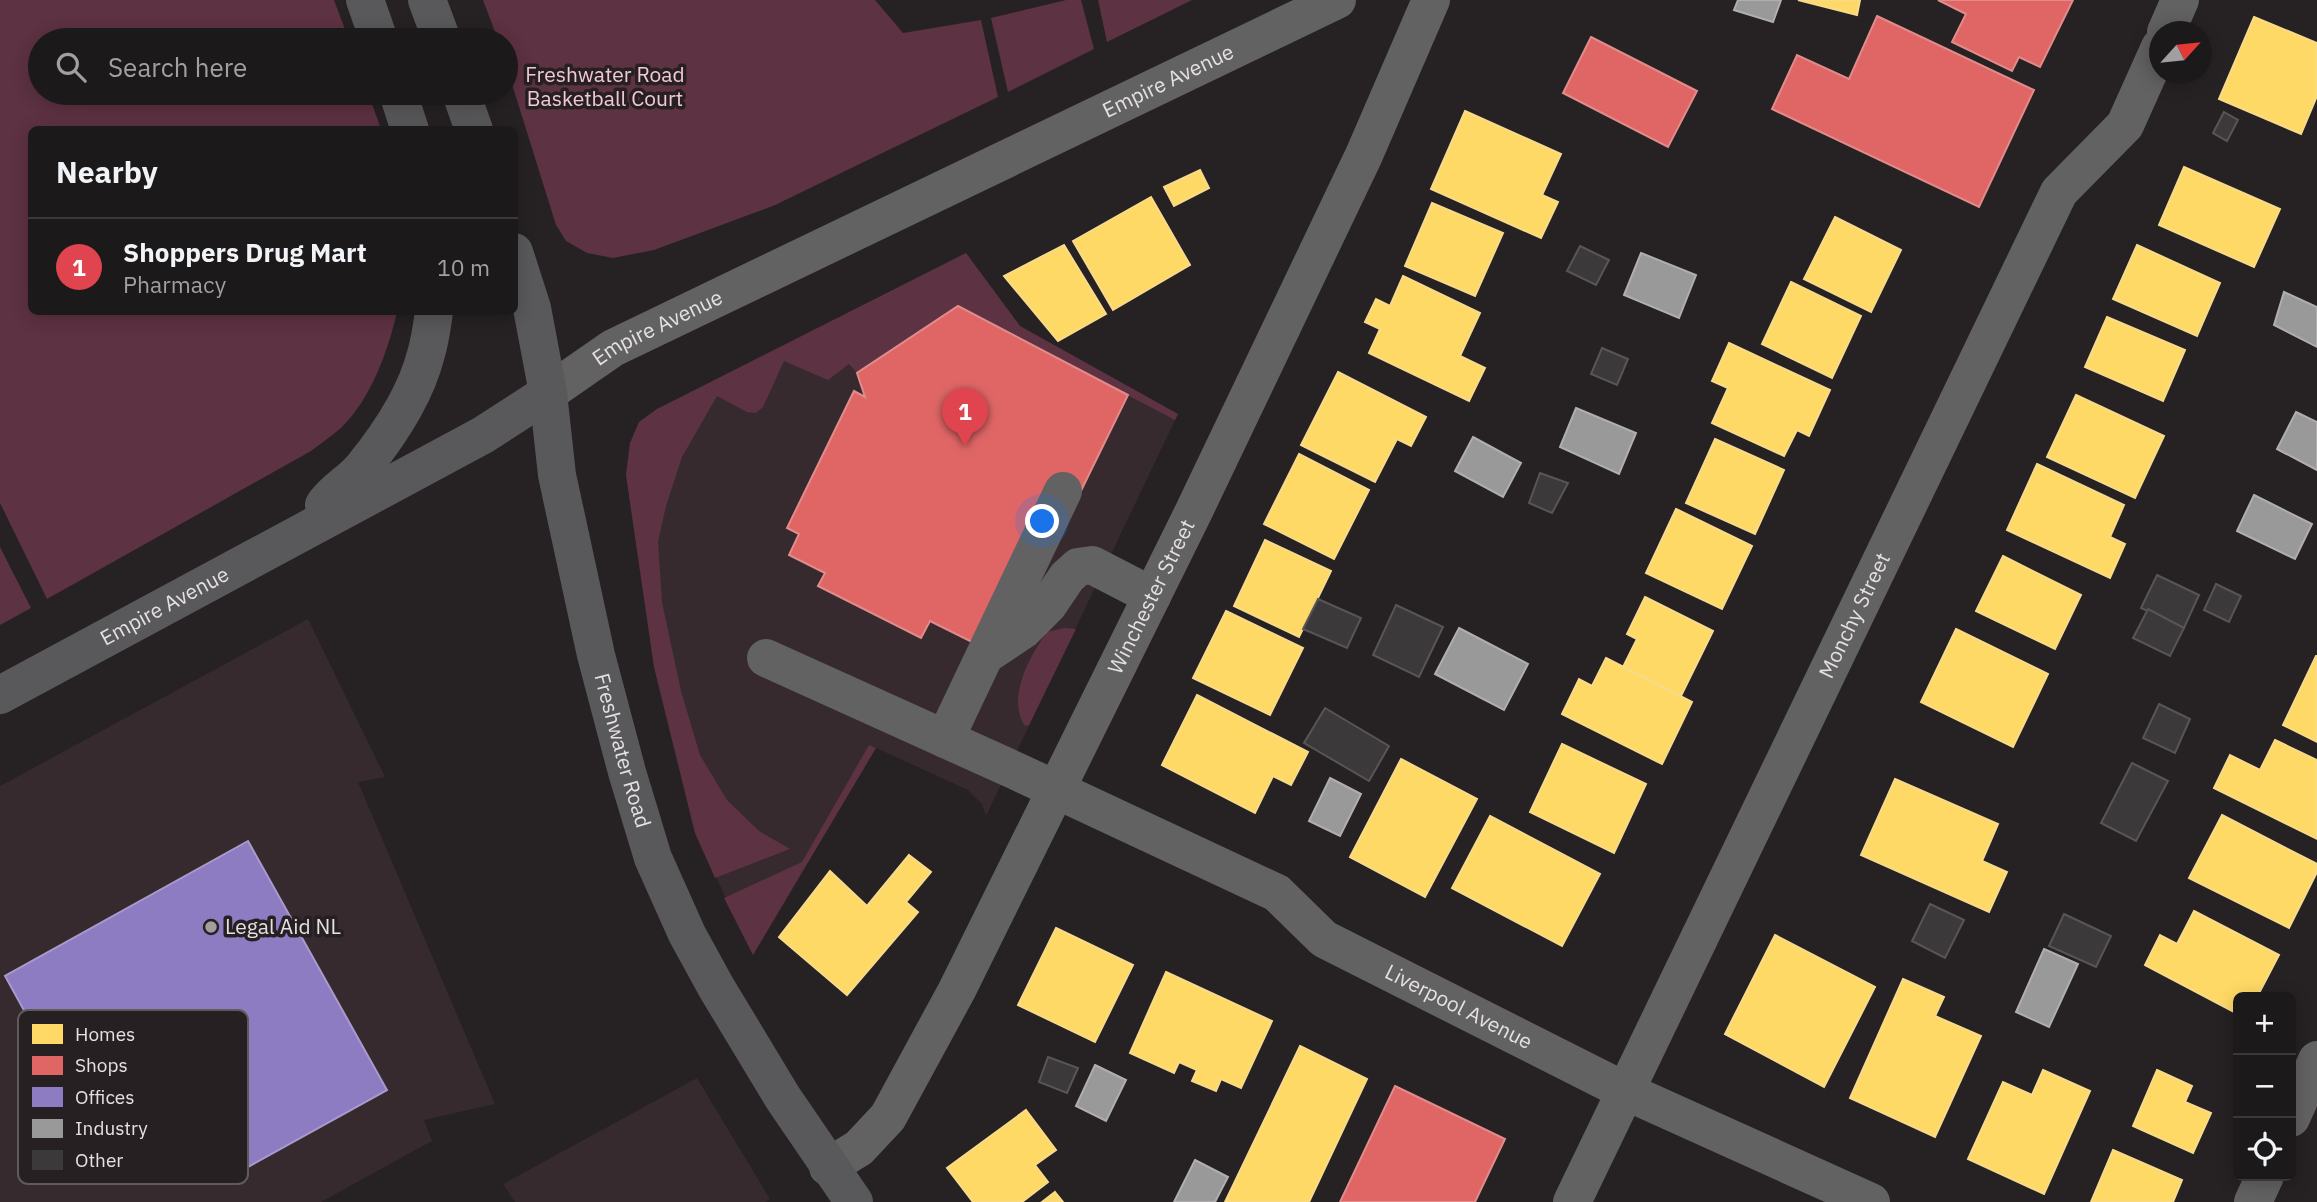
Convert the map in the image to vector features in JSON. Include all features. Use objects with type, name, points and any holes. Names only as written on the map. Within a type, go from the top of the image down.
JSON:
[{"type":"main road","points":[[365,0],[375,28]]},
{"type":"main road","points":[[427,0],[438,28]]},
{"type":"main road","points":[[402,105],[409,126]]},
{"type":"main road","points":[[465,105],[473,126]]},
{"type":"main road","name":"Freshwater Road","points":[[518,264],[532,308],[548,393],[557,475],[596,655],[626,772],[653,858],[687,934],[716,987],[783,1098],[854,1202]]},
{"type":"main road","points":[[306,529],[329,497],[361,470],[392,426],[409,396],[426,355],[433,315]]},
{"type":"main road","name":"Empire Avenue","points":[[0,695],[482,435],[548,393]]},
{"type":"street","name":"Empire Avenue","points":[[548,393],[613,348],[1336,0]]},
{"type":"street","name":"Winchester Street","points":[[828,1167],[859,1148],[888,1117],[957,990],[1058,790],[1364,155],[1431,0]]},
{"type":"street","points":[[2171,21],[2180,0]]},
{"type":"street","name":"Monchy Street","points":[[1572,1202],[2059,192],[2124,125],[2149,71]]},
{"type":"street","points":[[945,739],[1063,491]]},
{"type":"street","points":[[985,655],[1023,630],[1048,605],[1067,577],[1078,567],[1092,565],[1152,596]]},
{"type":"street","name":"Liverpool Avenue","points":[[766,658],[1277,893],[1324,939],[1625,1090],[1871,1202]]},
{"type":"street","points":[[2296,1107],[2317,1060]]},
{"type":"street","points":[[2253,1202],[2263,1181]]},
{"type":"shaded area","points":[[966,253],[1020,326],[1178,414],[986,816],[982,804],[968,790],[876,748],[753,955],[695,833],[654,667],[626,475],[630,443],[639,422],[657,409]]},
{"type":"shaded area","points":[[308,619],[385,777],[358,782],[495,1104],[424,1120],[432,1141],[321,1202],[0,1202],[0,786]]},
{"type":"shaded area","points":[[697,1078],[770,1199],[765,1202],[515,1202],[503,1184]]},
{"type":"green space","points":[[0,0],[334,0],[344,28],[28,28],[28,105],[372,105],[380,126],[28,126],[28,315],[396,315],[377,374],[361,403],[338,431],[311,451],[47,599],[0,503]]},
{"type":"green space","name":"Freshwater Road Basketball Court","points":[[483,0],[875,0],[903,33],[981,20],[998,97],[773,206],[654,250],[613,258],[587,253],[566,241],[556,225],[518,103],[518,28],[494,28]]},
{"type":"green space","points":[[1066,0],[1081,0],[1094,49],[1008,92],[991,18]]},
{"type":"green space","points":[[1098,0],[1192,0],[1107,42]]},
{"type":"green space","points":[[966,253],[1020,326],[1178,414],[1175,420],[958,306],[857,373],[849,364],[828,380],[784,361],[763,407],[756,413],[747,412],[717,396],[682,457],[666,506],[658,542],[662,602],[681,691],[700,755],[727,800],[759,831],[790,849],[715,878],[695,833],[654,667],[626,475],[630,443],[639,422],[657,409]]},
{"type":"green space","points":[[0,547],[31,608],[0,625]]},
{"type":"green space","points":[[1064,628],[1076,629],[1029,725],[1025,726],[1018,702],[1023,677],[1047,632]]},
{"type":"green space","points":[[869,745],[876,748],[753,955],[724,898],[802,862]]},
{"type":"building: Homes","points":[[1798,0],[1860,0],[1857,15]]},
{"type":"building: Homes","points":[[2254,17],[2317,43],[2317,96],[2301,134],[2219,99]]},
{"type":"building: Homes","points":[[1465,111],[1561,154],[1542,195],[1558,202],[1541,238],[1431,189]]},
{"type":"building: Homes","points":[[2184,167],[2280,209],[2254,267],[2159,225]]},
{"type":"building: Homes","points":[[1200,170],[1209,188],[1174,206],[1164,187]]},
{"type":"building: Homes","points":[[1151,197],[1190,265],[1113,310],[1073,241]]},
{"type":"building: Homes","points":[[1432,203],[1503,233],[1475,296],[1405,266]]},
{"type":"building: Homes","points":[[1835,217],[1901,250],[1871,312],[1804,279]]},
{"type":"building: Homes","points":[[1064,245],[1106,314],[1058,341],[1004,276]]},
{"type":"building: Homes","points":[[2137,245],[2220,283],[2197,336],[2113,299]]},
{"type":"building: Homes","points":[[1403,276],[1480,313],[1460,356],[1485,368],[1469,401],[1369,353],[1380,329],[1365,322],[1376,299],[1390,306]]},
{"type":"building: Homes","points":[[1791,282],[1861,316],[1832,378],[1762,344]]},
{"type":"building: Homes","points":[[2107,317],[2185,350],[2163,401],[2085,367]]},
{"type":"building: Homes","points":[[1729,343],[1830,390],[1809,436],[1797,430],[1784,456],[1712,423],[1728,388],[1712,381]]},
{"type":"building: Homes","points":[[1338,372],[1426,417],[1411,446],[1397,439],[1375,482],[1301,445]]},
{"type":"building: Homes","points":[[2076,395],[2164,436],[2135,498],[2047,457]]},
{"type":"building: Homes","points":[[1715,439],[1784,470],[1755,534],[1686,503]]},
{"type":"building: Homes","points":[[1299,454],[1369,490],[1334,559],[1264,524]]},
{"type":"building: Homes","points":[[2037,464],[2124,505],[2110,537],[2125,544],[2110,578],[2007,530]]},
{"type":"building: Homes","points":[[1676,509],[1752,546],[1722,609],[1646,573]]},
{"type":"building: Homes","points":[[1265,540],[1331,571],[1299,637],[1234,606]]},
{"type":"building: Homes","points":[[2003,556],[2081,595],[2055,649],[1976,611]]},
{"type":"building: Homes","points":[[1645,597],[1713,631],[1681,696],[1623,667],[1637,639],[1627,634]]},
{"type":"building: Homes","points":[[1226,611],[1303,648],[1270,715],[1193,678]]},
{"type":"building: Homes","points":[[1956,629],[2048,674],[2013,747],[1921,702]]},
{"type":"building: Homes","points":[[2317,656],[2317,742],[2283,725]]},
{"type":"building: Homes","points":[[1606,658],[1692,702],[1662,764],[1562,714],[1579,679],[1592,686]]},
{"type":"building: Homes","points":[[1197,695],[1308,752],[1291,785],[1273,776],[1255,813],[1162,765]]},
{"type":"building: Homes","points":[[2275,740],[2317,760],[2317,839],[2214,788],[2230,755],[2260,770]]},
{"type":"building: Homes","points":[[1562,744],[1646,784],[1614,853],[1530,812]]},
{"type":"building: Homes","points":[[1401,759],[1477,799],[1425,897],[1350,857]]},
{"type":"building: Homes","points":[[1895,779],[1998,824],[1982,861],[2007,872],[1989,912],[1861,855]]},
{"type":"building: Homes","points":[[2222,815],[2317,864],[2317,872],[2289,928],[2189,878]]},
{"type":"building: Homes","points":[[1490,816],[1600,874],[1562,946],[1452,888]]},
{"type":"building: Homes","points":[[909,855],[931,872],[906,902],[918,912],[847,995],[779,937],[830,871],[867,906]]},
{"type":"building: Homes","points":[[2194,911],[2279,955],[2260,992],[2233,992],[2233,1011],[2145,965],[2160,935],[2177,944]]},
{"type":"building: Homes","points":[[1056,928],[1133,965],[1095,1042],[1018,1005]]},
{"type":"building: Homes","points":[[1775,935],[1875,987],[1824,1087],[1725,1034]]},
{"type":"building: Homes","points":[[1166,972],[1272,1021],[1241,1088],[1221,1079],[1216,1091],[1192,1081],[1197,1070],[1179,1062],[1174,1073],[1130,1053]]},
{"type":"building: Homes","points":[[1903,979],[1944,997],[1935,1016],[1981,1036],[1935,1137],[1850,1098]]},
{"type":"building: Homes","points":[[1300,1046],[1367,1079],[1309,1202],[1225,1202]]},
{"type":"building: Homes","points":[[2043,1070],[2090,1091],[2044,1194],[1968,1159],[2003,1082],[2032,1095]]},
{"type":"building: Homes","points":[[2157,1070],[2192,1086],[2185,1102],[2211,1113],[2193,1153],[2133,1126]]},
{"type":"building: Homes","points":[[1026,1110],[1056,1150],[1035,1165],[1048,1182],[1022,1202],[973,1202],[947,1168]]},
{"type":"building: Homes","points":[[2113,1150],[2182,1180],[2173,1202],[2091,1202]]},
{"type":"building: Homes","points":[[1055,1192],[1063,1202],[1042,1202]]},
{"type":"building: Shops","points":[[1938,0],[2073,0],[2040,67],[2019,57],[2012,71],[1952,42],[1966,14]]},
{"type":"building: Shops","points":[[1877,16],[2034,90],[1979,207],[1772,109],[1797,55],[1849,79]]},
{"type":"building: Shops","points":[[1591,37],[1697,91],[1668,147],[1563,93]]},
{"type":"building: Shops","points":[[958,306],[1128,395],[1077,499],[972,642],[930,621],[921,638],[818,586],[825,573],[789,555],[799,534],[787,528],[854,391],[865,397],[857,373]]},
{"type":"building: Shops","points":[[1395,1086],[1505,1139],[1475,1202],[1340,1202]]},
{"type":"building: Offices","points":[[248,841],[387,1090],[248,1167],[248,1010],[24,1010],[5,976]]},
{"type":"building: Industry","points":[[1738,0],[1781,0],[1773,22],[1734,10]]},
{"type":"building: Industry","points":[[1641,253],[1696,275],[1679,318],[1624,295]]},
{"type":"building: Industry","points":[[2284,292],[2317,307],[2317,347],[2274,325]]},
{"type":"building: Industry","points":[[1576,408],[1636,433],[1619,474],[1560,447]]},
{"type":"building: Industry","points":[[2296,412],[2317,422],[2317,470],[2277,449]]},
{"type":"building: Industry","points":[[1473,437],[1521,463],[1503,497],[1455,471]]},
{"type":"building: Industry","points":[[2254,495],[2312,524],[2295,559],[2237,531]]},
{"type":"building: Industry","points":[[1459,628],[1528,664],[1504,710],[1435,674]]},
{"type":"building: Industry","points":[[1330,778],[1361,794],[1340,836],[1309,821]]},
{"type":"building: Industry","points":[[2044,949],[2078,964],[2049,1027],[2016,1012]]},
{"type":"building: Industry","points":[[1095,1065],[1126,1080],[1106,1121],[1076,1106]]},
{"type":"building: Industry","points":[[1195,1160],[1228,1177],[1215,1202],[1174,1202]]},
{"type":"building: Other","points":[[2224,112],[2238,120],[2227,141],[2213,133]]},
{"type":"building: Other","points":[[1580,246],[1609,260],[1596,285],[1567,271]]},
{"type":"building: Other","points":[[1602,348],[1628,359],[1617,385],[1591,374]]},
{"type":"building: Other","points":[[1540,473],[1568,483],[1552,513],[1529,503]]},
{"type":"building: Other","points":[[2157,575],[2199,595],[2184,628],[2141,608]]},
{"type":"building: Other","points":[[2216,584],[2241,596],[2229,622],[2204,610]]},
{"type":"building: Other","points":[[1318,599],[1361,618],[1347,648],[1303,629]]},
{"type":"building: Other","points":[[1396,605],[1443,627],[1419,677],[1373,655]]},
{"type":"building: Other","points":[[2148,609],[2184,628],[2170,656],[2133,638]]},
{"type":"building: Other","points":[[2159,704],[2190,719],[2175,753],[2143,738]]},
{"type":"building: Other","points":[[1325,708],[1389,746],[1369,781],[1304,743]]},
{"type":"building: Other","points":[[2132,763],[2168,781],[2136,841],[2101,823]]},
{"type":"building: Other","points":[[1930,904],[1964,920],[1945,958],[1912,941]]},
{"type":"building: Other","points":[[2064,914],[2111,936],[2096,967],[2049,946]]},
{"type":"building: Other","points":[[1048,1057],[1078,1068],[1067,1093],[1039,1082]]},
{"type":"place","name":"Shoppers Drug Mart","points":[[965,446]]},
{"type":"place","name":"Legal Aid NL","points":[[211,927]]}]
